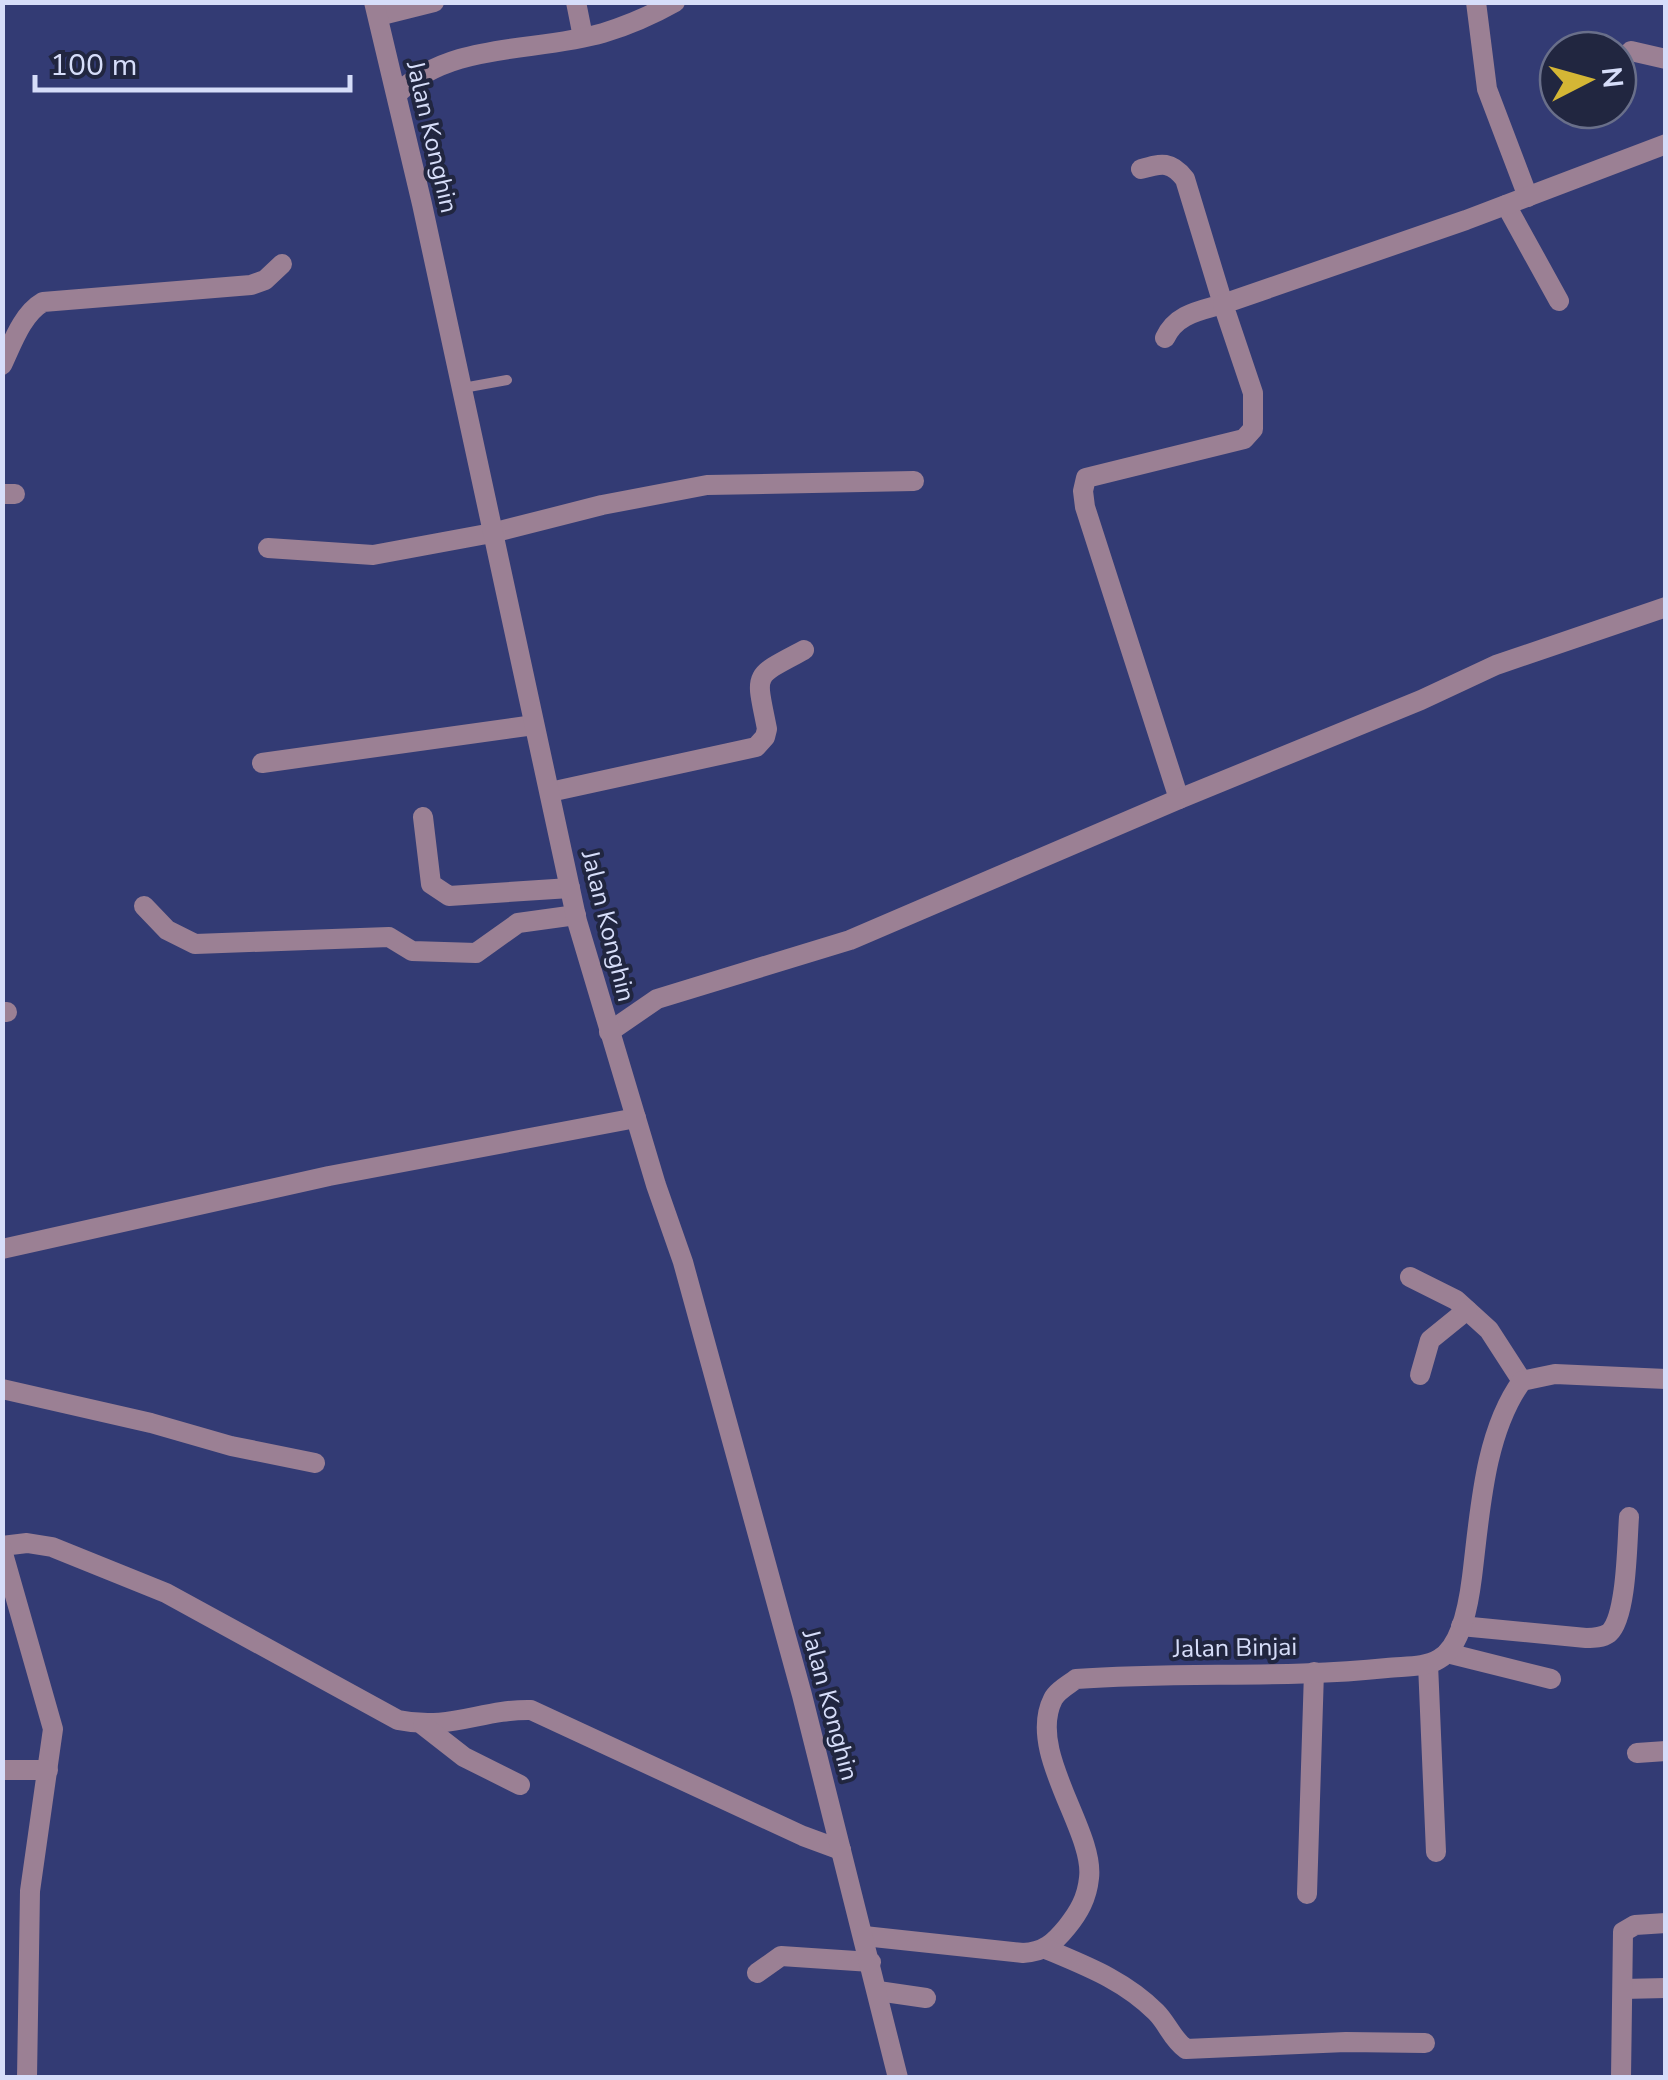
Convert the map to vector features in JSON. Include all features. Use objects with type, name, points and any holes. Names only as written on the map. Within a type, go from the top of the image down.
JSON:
[{"type":"street","points":[[376,9],[434,2]]},
{"type":"street","points":[[576,2],[583,37]]},
{"type":"street","points":[[397,94],[446,61],[583,37],[648,17],[675,2]]},
{"type":"street","points":[[1476,2],[1487,89],[1528,197]]},
{"type":"street","name":"Jalan Konghin","points":[[376,9],[576,915],[683,1262],[842,1850],[898,2078]]},
{"type":"street","points":[[1638,53],[1666,58]]},
{"type":"street","points":[[1165,338],[1171,324],[1182,317],[1506,205],[1666,144]]},
{"type":"street","points":[[1141,169],[1162,163],[1176,167],[1185,179],[1253,393],[1253,429],[1244,439],[1086,478],[1083,491],[1179,799]]},
{"type":"street","points":[[1506,205],[1559,301]]},
{"type":"street","points":[[2,366],[14,338],[43,302],[251,285],[265,280],[282,264]]},
{"type":"street","points":[[268,548],[373,555],[492,534],[602,505],[707,484],[914,481]]},
{"type":"street","points":[[609,1032],[657,999],[850,940],[1422,700],[1496,665],[1666,607]]},
{"type":"street","points":[[550,792],[756,746],[768,730],[759,680],[763,672],[804,650]]},
{"type":"street","points":[[262,763],[534,725]]},
{"type":"street","points":[[422,817],[431,884],[438,892],[449,896],[570,888]]},
{"type":"street","points":[[144,906],[168,930],[195,944],[389,937],[412,951],[427,953],[476,953],[518,922],[576,915]]},
{"type":"street","points":[[2,1249],[329,1176],[636,1118]]},
{"type":"street","points":[[1410,1277],[1456,1300],[1467,1310],[1488,1330],[1522,1380]]},
{"type":"street","points":[[1420,1375],[1430,1340],[1467,1310]]},
{"type":"street","points":[[1436,1852],[1437,1658],[1461,1626],[1470,1593],[1496,1428],[1508,1400],[1522,1380],[1573,1374],[1665,1383]]},
{"type":"street","points":[[2,1389],[232,1446],[316,1462]]},
{"type":"street","points":[[1461,1626],[1586,1638],[1599,1638],[1609,1632],[1620,1609],[1629,1517]]},
{"type":"street","points":[[26,2078],[30,1891],[54,1729],[2,1548],[26,1543],[52,1547],[166,1594],[398,1720],[441,1725],[508,1710],[531,1710],[803,1836],[842,1850]]},
{"type":"street","name":"Jalan Binjai","points":[[1046,1949],[1082,1908],[1090,1877],[1088,1858],[1057,1778],[1048,1716],[1054,1696],[1076,1679],[1314,1672],[1437,1658],[1551,1680]]},
{"type":"street","points":[[1308,1894],[1314,1672]]},
{"type":"street","points":[[423,1725],[464,1757],[520,1785]]},
{"type":"street","points":[[1637,1754],[1666,1751]]},
{"type":"street","points":[[2,1770],[48,1770]]},
{"type":"street","points":[[1622,2078],[1623,1932],[1635,1925],[1666,1923]]},
{"type":"street","points":[[864,1936],[1022,1953],[1046,1949],[1125,1985],[1154,2009],[1186,2050],[1346,2042],[1425,2043]]},
{"type":"street","points":[[757,1973],[780,1956],[871,1962]]},
{"type":"street","points":[[1623,1989],[1666,1988]]},
{"type":"street","points":[[878,1990],[926,1998]]},
{"type":"lane","points":[[462,388],[507,380]]}]
